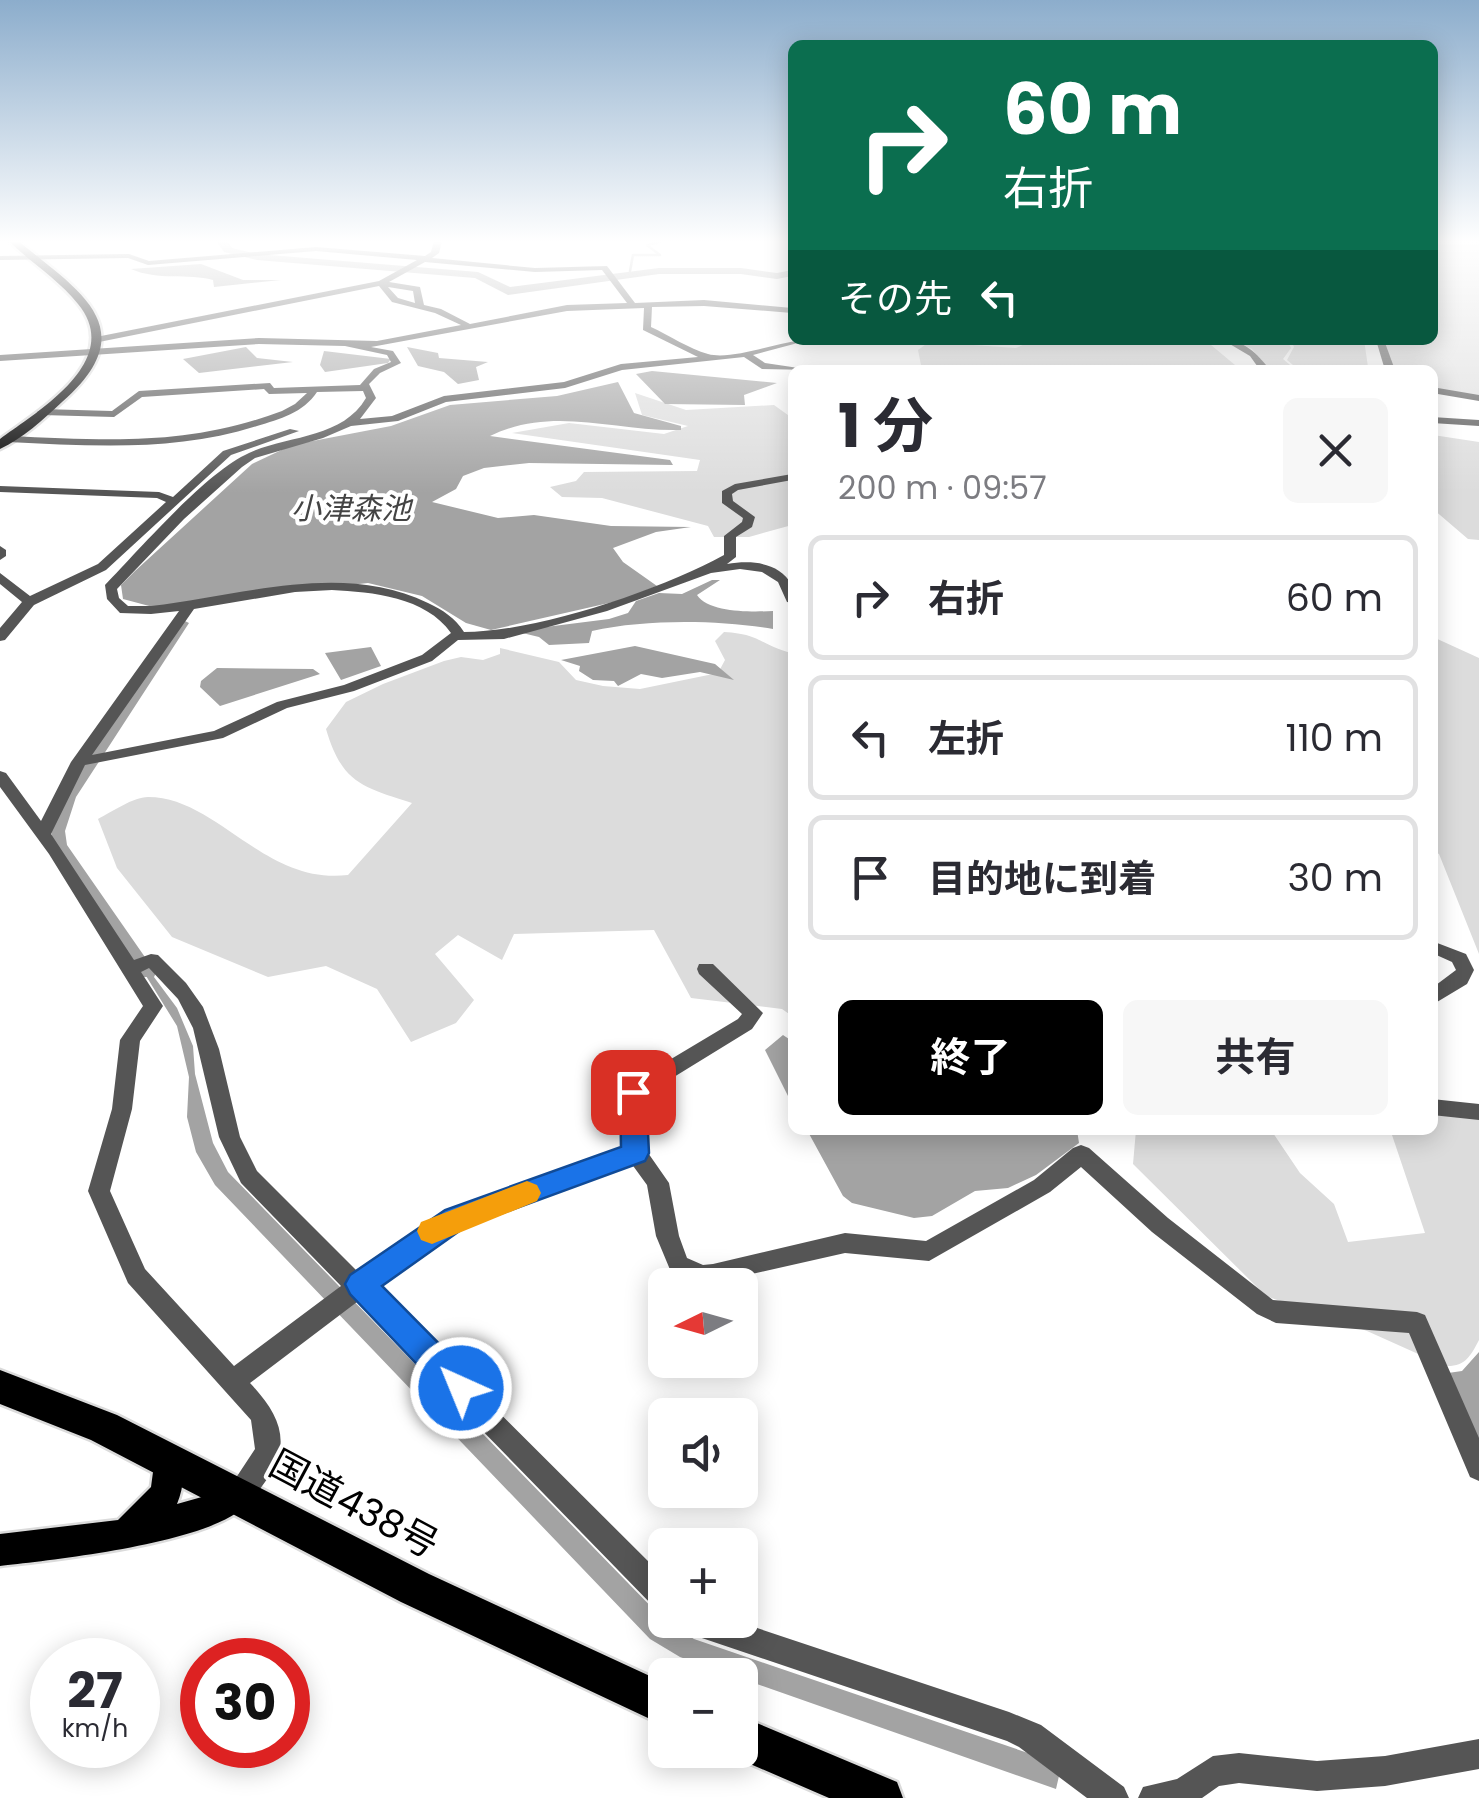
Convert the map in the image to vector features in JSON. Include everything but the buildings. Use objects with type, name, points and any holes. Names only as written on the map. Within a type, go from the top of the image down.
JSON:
[{"type":"highway","name":"国道438号","points":[[0,1387],[68,1409],[152,1448],[436,1601],[648,1697]]},
{"type":"highway","points":[[758,1746],[881,1798]]},
{"type":"main road","points":[[3,442],[78,380],[95,355],[99,339],[93,325]]},
{"type":"main road","points":[[122,1535],[166,1494],[168,1468],[152,1448]]},
{"type":"main road","points":[[0,1550],[122,1535],[224,1506],[237,1496]]},
{"type":"street","points":[[99,339],[169,325]]},
{"type":"street","points":[[0,358],[259,342],[393,347],[472,325]]},
{"type":"street","points":[[646,325],[706,357]]},
{"type":"street","points":[[0,636],[29,602],[102,567],[170,500],[237,448],[264,438],[353,420],[394,419],[444,399],[565,385],[620,366],[746,354],[788,344]]},
{"type":"street","points":[[1237,345],[1254,354],[1262,365]]},
{"type":"street","points":[[393,347],[396,363],[368,379],[368,410],[353,420],[242,461],[110,588],[113,600],[125,610],[358,584],[418,601],[452,623],[459,636]]},
{"type":"street","points":[[746,354],[762,366],[788,368]]},
{"type":"street","points":[[42,412],[114,414],[139,394],[270,386],[268,391],[368,388]]},
{"type":"street","points":[[3,442],[176,445],[231,433],[305,406],[314,390]]},
{"type":"street","points":[[1438,391],[1479,398]]},
{"type":"street","points":[[1438,420],[1479,423]]},
{"type":"street","points":[[79,762],[218,734],[282,706],[349,688],[428,658],[459,636],[499,636],[602,608],[696,575],[730,557],[730,536],[748,524],[749,517],[728,503],[726,494],[749,483],[788,478]]},
{"type":"street","points":[[0,489],[159,495],[170,500]]},
{"type":"street","points":[[696,575],[750,565],[784,579],[788,589]]},
{"type":"street","points":[[0,577],[29,602]]},
{"type":"street","points":[[42,836],[79,762],[190,605]]},
{"type":"street","points":[[4,784],[137,966],[153,1006],[130,1040],[122,1108],[100,1191],[136,1276],[261,1413],[271,1435],[262,1467],[237,1496]]},
{"type":"street","points":[[1438,948],[1459,958],[1464,970],[1460,979],[1438,994]]},
{"type":"street","points":[[137,966],[152,960],[193,1006],[215,1070],[236,1159],[356,1288],[648,1581]]},
{"type":"street","points":[[706,969],[753,1013],[744,1024],[633,1092],[635,1153],[657,1175],[665,1193],[674,1256],[679,1265],[702,1275],[844,1243],[929,1251],[1042,1186],[1082,1154],[1160,1225],[1265,1307],[1292,1314],[1417,1324],[1479,1468]]},
{"type":"street","points":[[1438,1108],[1479,1112]]},
{"type":"street","points":[[232,1382],[455,1219],[635,1153]]},
{"type":"street","points":[[744,1638],[1030,1736],[1112,1798]]},
{"type":"street","points":[[1154,1798],[1183,1793],[1213,1771],[1239,1768],[1317,1776],[1386,1771],[1479,1754]]},
{"type":"shaded area","points":[[1438,325],[1479,325],[1479,396],[1438,389],[1438,365],[1392,365],[1386,345],[1438,345]]},
{"type":"shaded area","points":[[925,345],[1211,345],[1235,365],[921,365],[918,350]]},
{"type":"shaded area","points":[[1244,345],[1290,345],[1283,359],[1290,365],[1266,365]]},
{"type":"shaded area","points":[[1365,345],[1368,365],[1293,365],[1287,360],[1294,347]]},
{"type":"shaded area","points":[[635,393],[686,410],[774,405],[788,415],[788,526],[749,537],[714,537],[708,526],[602,498],[562,497],[550,487],[576,481],[584,472],[697,471],[700,460],[512,433],[569,423],[664,434],[688,426],[642,415]]},
{"type":"shaded area","points":[[1438,436],[1479,442],[1479,540],[1468,539],[1438,513]]},
{"type":"shaded area","points":[[724,632],[746,635],[788,652],[788,1013],[782,1009],[691,998],[654,930],[514,934],[502,960],[458,935],[435,954],[474,1000],[456,1023],[411,1042],[377,989],[326,966],[268,977],[172,937],[117,868],[98,819],[142,798],[173,801],[291,867],[318,875],[348,875],[412,803],[367,787],[339,761],[326,729],[346,702],[444,661],[461,657],[483,660],[500,654],[500,648],[559,662],[576,680],[640,689],[718,673],[725,660],[715,641]]},
{"type":"shaded area","points":[[1438,639],[1479,658],[1479,954],[1439,854]]},
{"type":"shaded area","points":[[1438,1103],[1479,1104],[1479,1340],[1470,1356],[1457,1365],[1445,1366],[1367,1331],[1266,1296],[1133,1164],[1136,1135],[1274,1135],[1300,1173],[1334,1204],[1348,1242],[1425,1233],[1392,1135],[1438,1135]]},
{"type":"water","points":[[246,347],[257,358],[293,362],[199,373],[183,359]]},
{"type":"water","points":[[407,347],[438,353],[439,358],[488,362],[476,367],[479,380],[458,384],[444,372],[418,366]]},
{"type":"water","points":[[324,351],[391,359],[388,363],[325,372],[320,365]]},
{"type":"water","points":[[652,371],[777,383],[744,395],[745,405],[665,404],[636,374]]},
{"type":"water","name":"小津森池","points":[[618,382],[634,413],[681,426],[681,430],[561,421],[537,422],[490,436],[670,460],[673,465],[529,463],[484,468],[463,476],[456,489],[432,502],[498,518],[534,515],[611,526],[691,527],[656,532],[613,548],[623,562],[657,586],[622,600],[491,630],[466,623],[422,596],[368,583],[153,607],[123,599],[121,585],[252,464],[292,445],[391,426],[450,405],[557,396]]},
{"type":"water","points":[[720,580],[697,595],[703,601],[732,610],[773,611],[773,629],[706,623],[636,624],[592,631],[589,643],[549,645],[539,637],[514,631],[609,619],[628,613],[636,601],[659,593],[682,594]]},
{"type":"water","points":[[635,646],[715,664],[734,680],[700,672],[662,678],[641,674],[618,686],[614,681],[593,680],[579,671],[580,666],[561,660]]},
{"type":"water","points":[[371,647],[381,666],[341,680],[325,653]]},
{"type":"water","points":[[217,668],[313,669],[320,674],[220,706],[200,687],[201,681]]},
{"type":"water","points":[[148,969],[177,1008],[193,1046],[195,1074],[213,1143],[228,1172],[648,1604],[648,1637],[215,1185],[196,1152],[187,1117],[189,1077],[177,1026],[143,971]]},
{"type":"water","points":[[783,1035],[788,1038],[788,1096],[765,1050]]},
{"type":"water","points":[[810,1135],[1078,1135],[1079,1143],[1036,1175],[1008,1188],[975,1191],[932,1216],[914,1218],[852,1203],[843,1196]]},
{"type":"water","points":[[1479,1352],[1479,1449],[1448,1373],[1462,1371]]},
{"type":"water","points":[[692,1638],[750,1658],[683,1658],[650,1639]]},
{"type":"water","points":[[758,1661],[1028,1753],[1059,1776],[1056,1789],[758,1684]]},
{"type":"waterway","points":[[148,973],[60,845],[58,831],[69,797],[183,623]]},
{"type":"slow traffic","points":[[432,1231],[527,1193]]},
{"type":"route","points":[[461,1388],[360,1284],[455,1219],[635,1153],[633,1092]]}]
